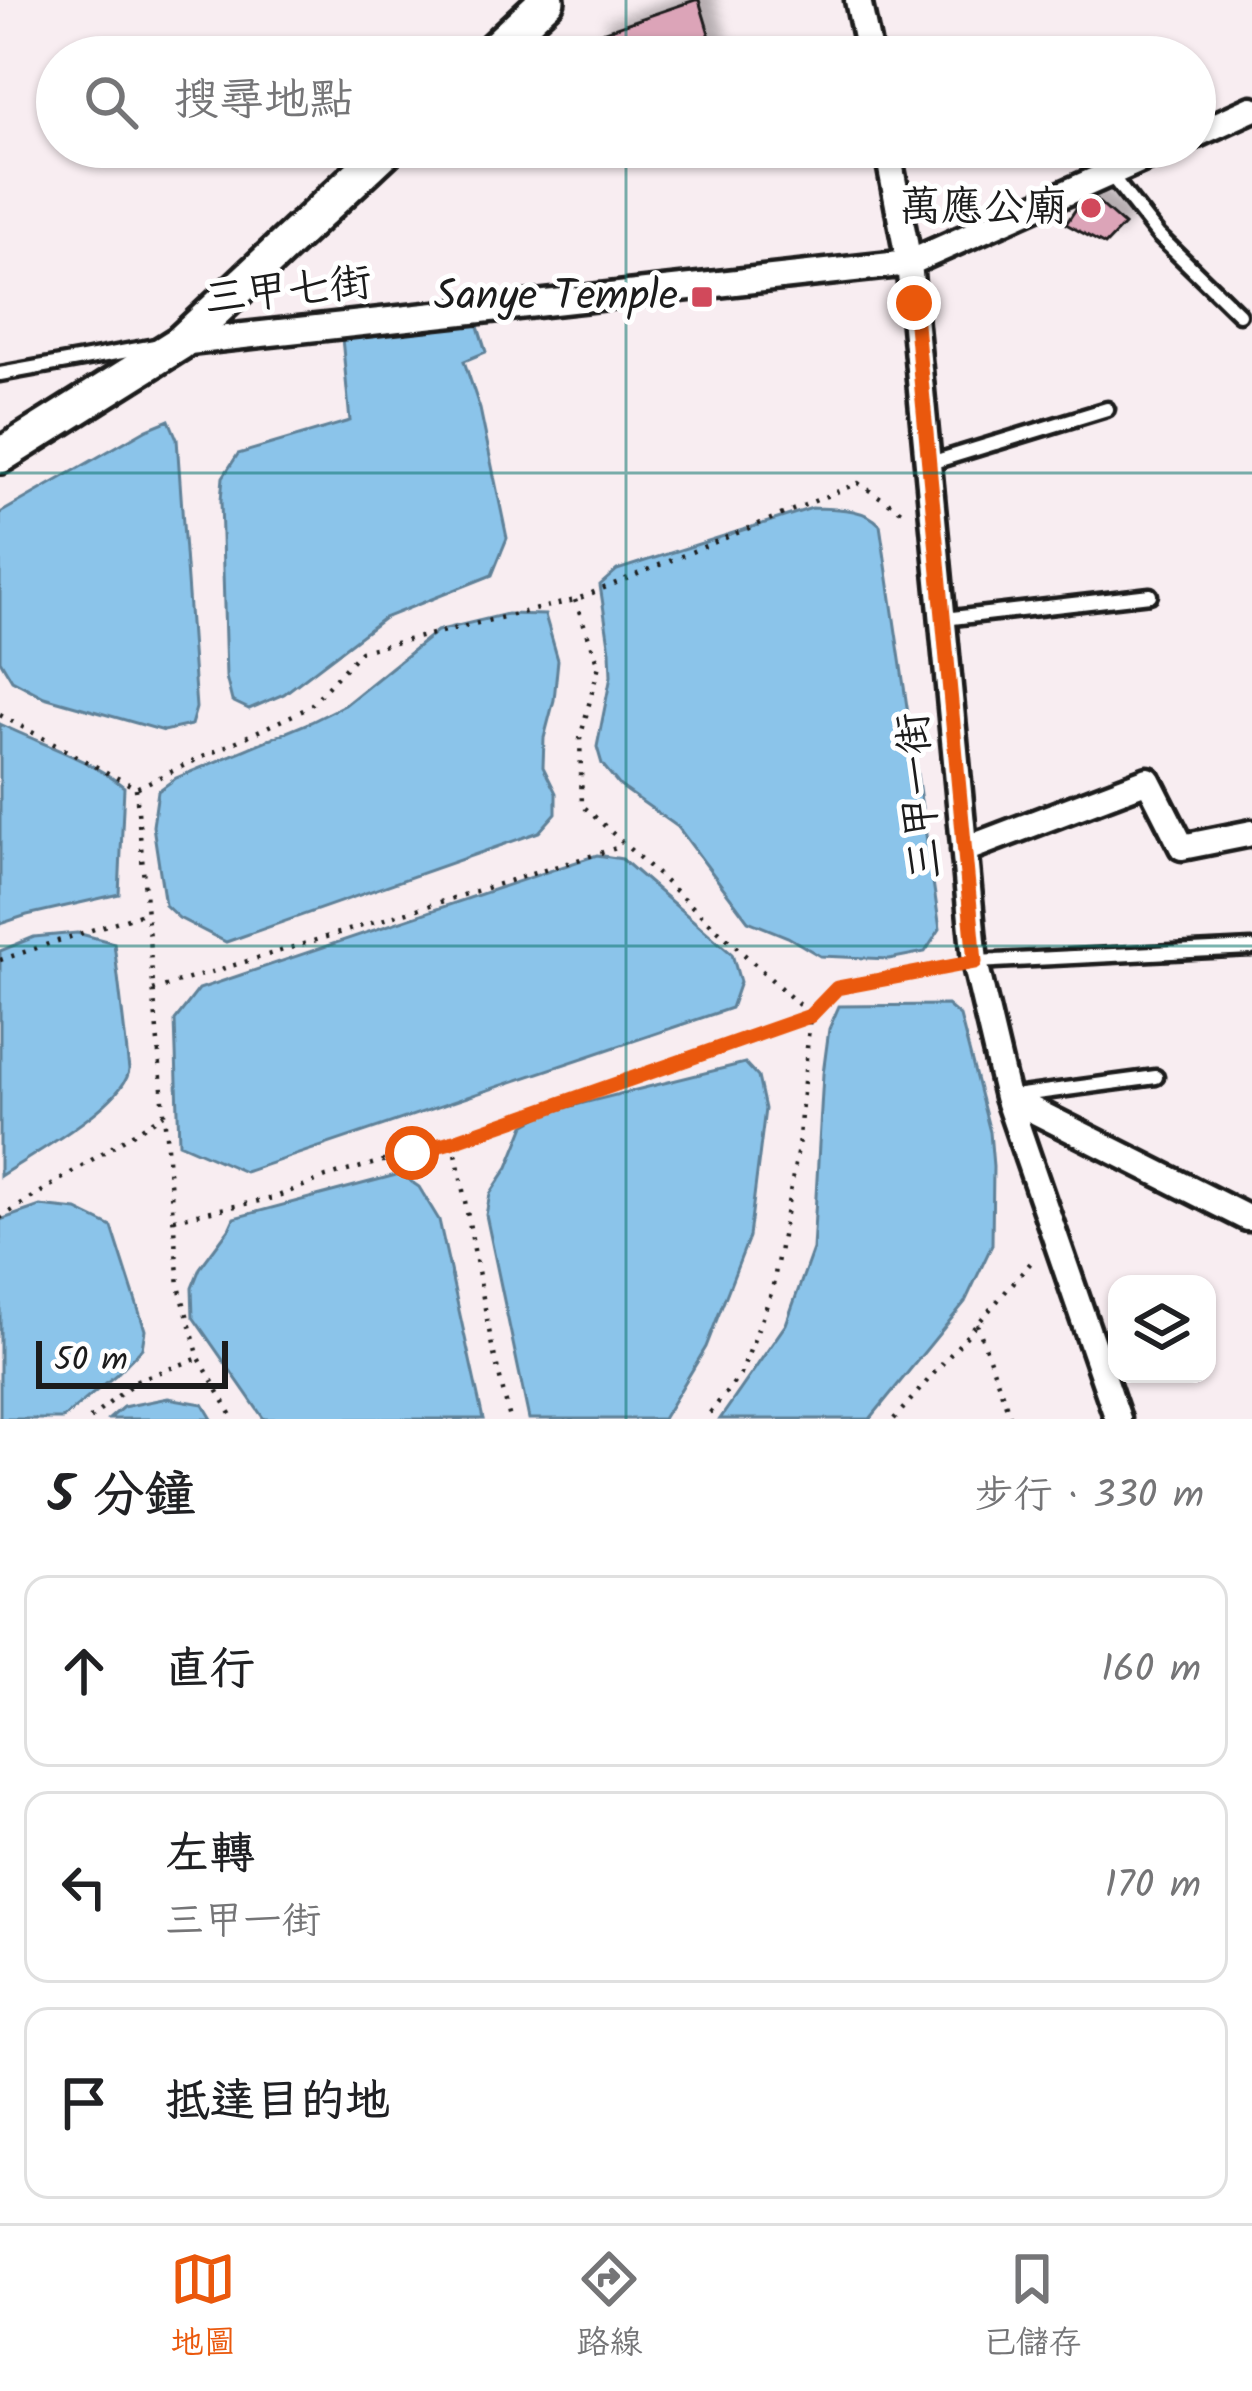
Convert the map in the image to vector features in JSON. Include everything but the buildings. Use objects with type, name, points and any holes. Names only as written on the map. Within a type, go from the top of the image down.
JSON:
[{"type":"street","points":[[508,36],[547,0]]},
{"type":"street","points":[[859,0],[865,36]]},
{"type":"street","points":[[1216,125],[1252,109]]},
{"type":"street","points":[[0,456],[180,343],[367,168]]},
{"type":"street","name":"三甲一街","points":[[891,168],[910,262],[975,962],[1007,1097],[1118,1419]]},
{"type":"street","name":"三甲七街","points":[[180,343],[910,262],[1123,168]]},
{"type":"street","points":[[964,850],[1148,781],[1182,847],[1252,833]]},
{"type":"street","points":[[1007,1097],[1252,1217]]},
{"type":"lane","points":[[1110,174],[1158,236],[1239,314]]},
{"type":"lane","points":[[0,374],[180,343]]},
{"type":"lane","points":[[930,464],[1107,409]]},
{"type":"lane","points":[[944,620],[1150,596]]},
{"type":"lane","points":[[975,962],[1252,948]]},
{"type":"lane","points":[[1007,1097],[1156,1077]]},
{"type":"path","points":[[136,788],[308,708],[361,650],[575,600],[858,483],[936,533]]},
{"type":"path","points":[[575,600],[599,665],[580,740],[582,805],[810,1016]]},
{"type":"path","points":[[0,715],[136,788]]},
{"type":"path","points":[[136,788],[178,1286],[200,1358],[234,1419]]},
{"type":"path","points":[[152,990],[623,846]]},
{"type":"path","points":[[0,960],[146,912]]},
{"type":"path","points":[[174,1220],[273,1198],[326,1177],[454,1141],[810,1016],[837,988],[975,962]]},
{"type":"path","points":[[705,1419],[741,1374],[772,1291],[798,1148],[810,1016]]},
{"type":"path","points":[[0,1218],[164,1114]]},
{"type":"path","points":[[454,1141],[510,1419]]},
{"type":"path","points":[[894,1419],[1054,1236]]},
{"type":"path","points":[[977,1324],[1011,1419]]},
{"type":"path","points":[[90,1419],[137,1380],[200,1358]]},
{"type":"water","points":[[475,317],[486,352],[464,361],[480,409],[507,538],[492,575],[384,618],[284,694],[249,709],[232,701],[226,677],[223,477],[238,454],[350,421],[342,338]]},
{"type":"water","points":[[169,420],[177,439],[196,708],[191,725],[164,731],[44,697],[12,680],[0,660],[0,513]]},
{"type":"water","points":[[812,508],[858,512],[880,525],[940,929],[925,952],[889,959],[820,956],[748,921],[678,827],[620,786],[602,764],[597,747],[611,676],[600,585],[617,570]]},
{"type":"water","points":[[507,614],[545,615],[558,660],[543,767],[556,793],[556,813],[539,832],[226,942],[179,918],[165,905],[153,826],[158,791],[176,778],[345,705],[437,631]]},
{"type":"water","points":[[0,724],[81,760],[124,787],[119,894],[0,924]]},
{"type":"water","points":[[597,855],[622,859],[732,954],[740,982],[731,1008],[245,1172],[179,1143],[175,1020],[199,989]]},
{"type":"water","points":[[77,933],[114,943],[129,1070],[124,1083],[94,1113],[0,1176],[0,951],[34,937]]},
{"type":"water","points":[[947,1005],[960,1016],[990,1132],[993,1166],[992,1245],[965,1302],[870,1419],[720,1419],[786,1324],[813,1249],[823,1074],[829,1029],[839,1006]]},
{"type":"water","points":[[745,1063],[758,1077],[765,1109],[749,1237],[706,1347],[663,1419],[529,1419],[486,1215],[490,1194],[508,1167],[525,1125],[547,1112]]},
{"type":"water","points":[[400,1174],[419,1187],[439,1220],[483,1419],[264,1419],[193,1317],[192,1288],[200,1268],[234,1218]]},
{"type":"water","points":[[40,1206],[77,1210],[112,1227],[145,1330],[142,1348],[62,1419],[0,1419],[0,1220]]},
{"type":"water","points":[[168,1398],[203,1404],[212,1419],[109,1419],[123,1407]]},
{"type":"place","name":"萬應公廟","points":[[1091,208]]},
{"type":"place","name":"Sanye Temple","points":[[702,297]]},
{"type":"route","points":[[412,1153],[810,1016],[837,988],[975,962],[914,303]]}]
